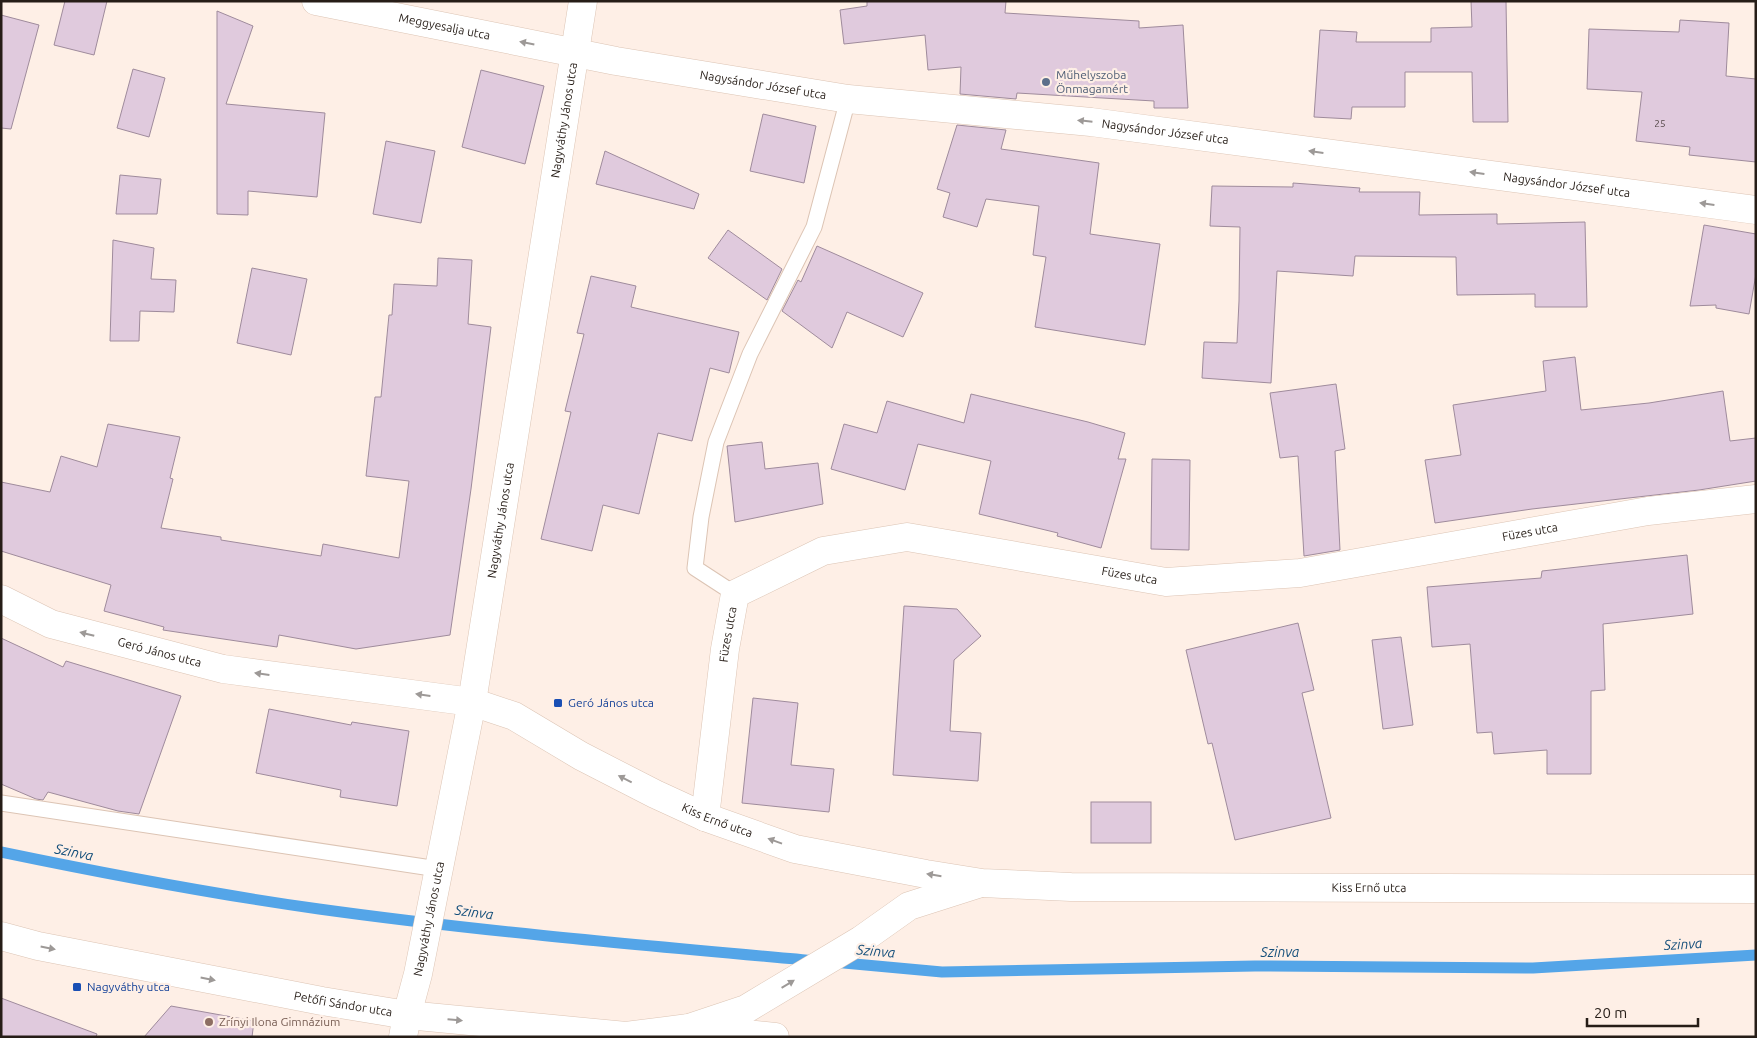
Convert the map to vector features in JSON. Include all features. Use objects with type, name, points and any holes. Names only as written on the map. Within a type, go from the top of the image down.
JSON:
[{"type":"street","name":"Meggyesalja utca","points":[[316,1],[575,52]]},
{"type":"street","name":"Nagyváthy János utca","points":[[405,1026],[418,974],[472,702],[583,1]]},
{"type":"street","name":"Nagysándor József utca","points":[[575,52],[681,72],[848,99],[1091,122],[1756,210]]},
{"type":"street","name":"Füzes utca","points":[[705,816],[725,649],[735,594],[824,551],[907,537],[1166,582],[1300,573],[1648,511],[1756,499]]},
{"type":"street","name":"Geró János utca","points":[[1,599],[50,624],[223,668],[472,702]]},
{"type":"street","name":"Kiss Ernő utca","points":[[472,702],[514,716],[590,761],[655,794],[705,816],[795,849],[982,883],[1070,887],[1756,889]]},
{"type":"street","name":"Kiss Ernő utca","points":[[684,1032],[746,1008],[861,940],[909,906],[982,883]]},
{"type":"street","name":"Petőfi Sándor utca","points":[[1,936],[58,950],[322,1001],[405,1026],[626,1036],[684,1032]]},
{"type":"street","points":[[684,1032],[775,1037]]},
{"type":"lane","points":[[735,594],[695,568],[700,516],[716,442],[750,354],[814,227],[848,99]]},
{"type":"lane","points":[[1,803],[436,881]]},
{"type":"building","points":[[65,1],[107,1],[94,55],[54,45]]},
{"type":"building","points":[[867,1],[1006,1],[1005,13],[1139,21],[1139,28],[1183,25],[1188,108],[1154,108],[1154,101],[1017,93],[1016,99],[960,94],[961,67],[928,70],[925,35],[844,44],[840,10],[867,6]]},
{"type":"building","points":[[1471,1],[1506,1],[1508,122],[1473,122],[1472,72],[1405,72],[1405,107],[1352,107],[1351,119],[1314,117],[1320,30],[1357,32],[1356,42],[1431,42],[1431,28],[1472,27]]},
{"type":"building","points":[[217,11],[253,26],[226,104],[325,113],[317,197],[248,191],[248,215],[217,214]]},
{"type":"building","points":[[1,15],[39,25],[11,129],[1,128]]},
{"type":"building","points":[[1680,20],[1729,23],[1726,76],[1756,79],[1756,162],[1689,155],[1690,147],[1636,141],[1642,92],[1587,89],[1589,29],[1679,32]]},
{"type":"building","points":[[133,69],[165,78],[149,137],[117,128]]},
{"type":"building","points":[[481,70],[544,86],[525,164],[462,147]]},
{"type":"building","points":[[763,114],[816,126],[804,183],[750,171]]},
{"type":"building","points":[[957,125],[1006,130],[1001,149],[1099,163],[1090,234],[1160,244],[1145,345],[1035,327],[1046,257],[1033,255],[1039,206],[986,199],[977,227],[943,217],[950,193],[937,189]]},
{"type":"building","points":[[386,141],[435,151],[421,223],[373,214]]},
{"type":"building","points":[[605,151],[699,194],[694,209],[596,184]]},
{"type":"building","points":[[120,175],[161,179],[157,214],[116,214]]},
{"type":"building","points":[[1293,183],[1360,188],[1359,192],[1420,192],[1419,215],[1497,214],[1497,224],[1585,222],[1587,307],[1535,307],[1535,294],[1457,295],[1456,257],[1355,256],[1353,276],[1277,271],[1271,383],[1202,378],[1204,342],[1237,343],[1240,227],[1210,226],[1212,186],[1293,187]]},
{"type":"building","points":[[1704,225],[1756,234],[1756,274],[1749,314],[1716,308],[1716,305],[1690,306]]},
{"type":"building","points":[[728,230],[782,269],[767,300],[708,258]]},
{"type":"building","points":[[113,240],[154,248],[151,279],[176,280],[174,312],[140,311],[139,341],[110,341]]},
{"type":"building","points":[[817,246],[923,293],[903,337],[847,312],[832,348],[782,311],[798,280],[801,282]]},
{"type":"building","points":[[438,258],[472,260],[468,324],[491,327],[471,489],[450,635],[356,649],[279,635],[277,647],[163,630],[164,627],[104,611],[111,585],[1,551],[1,482],[50,492],[61,456],[97,467],[108,424],[180,437],[170,478],[173,479],[161,528],[321,556],[323,544],[399,558],[409,481],[366,476],[375,397],[381,397],[389,315],[392,315],[394,284],[437,286]]},
{"type":"building","points":[[252,268],[307,279],[291,355],[237,343]]},
{"type":"building","points":[[591,276],[636,286],[631,307],[739,332],[729,373],[710,368],[692,441],[658,433],[639,514],[603,505],[592,551],[541,539],[571,412],[565,411],[584,334],[577,333]]},
{"type":"building","points":[[1575,357],[1581,410],[1649,403],[1723,391],[1730,441],[1756,438],[1756,481],[1699,490],[1532,509],[1435,523],[1425,460],[1461,455],[1453,405],[1546,391],[1543,361]]},
{"type":"building","points":[[1336,384],[1345,449],[1335,451],[1340,550],[1304,556],[1298,456],[1280,458],[1270,393]]},
{"type":"building","points":[[971,394],[1088,422],[1125,433],[1118,459],[1126,459],[1101,548],[1057,536],[1058,533],[979,514],[991,461],[918,444],[905,490],[831,469],[844,424],[877,433],[887,401],[964,423]]},
{"type":"building","points":[[762,442],[765,469],[818,463],[823,504],[735,522],[727,446]]},
{"type":"building","points":[[1152,459],[1190,460],[1189,550],[1151,549]]},
{"type":"building","points":[[1687,555],[1693,614],[1603,624],[1605,690],[1591,691],[1591,774],[1547,774],[1547,750],[1494,754],[1492,732],[1477,733],[1470,644],[1432,647],[1427,587],[1541,578],[1542,571]]},
{"type":"building","points":[[904,606],[957,609],[981,636],[954,660],[950,731],[981,733],[978,781],[893,775]]},
{"type":"building","points":[[1298,623],[1314,690],[1302,693],[1331,818],[1235,840],[1212,743],[1208,744],[1186,650]]},
{"type":"building","points":[[1401,637],[1413,725],[1383,729],[1372,640]]},
{"type":"building","points":[[1,638],[63,667],[66,661],[181,696],[139,814],[118,811],[48,792],[43,800],[36,799],[1,784]]},
{"type":"building","points":[[753,698],[798,703],[791,765],[834,769],[829,812],[742,803]]},
{"type":"building","points":[[269,709],[351,725],[352,722],[409,731],[397,806],[340,797],[341,790],[256,773]]},
{"type":"building","points":[[1091,802],[1151,802],[1151,843],[1091,843]]},
{"type":"building","points":[[1,998],[97,1034],[96,1037],[1,1037]]},
{"type":"building","name":"Zrínyi Ilona Gimnázium","points":[[171,1006],[254,1021],[252,1037],[144,1037]]},
{"type":"waterway","name":"Szinva","points":[[1,852],[160,883],[319,909],[506,932],[817,961]]},
{"type":"waterway","name":"Szinva","points":[[833,962],[942,972],[1255,966],[1533,968],[1756,955]]},
{"type":"place","name":"Műhelyszoba Önmagamért","points":[[1046,82]]},
{"type":"place","name":"Geró János utca","points":[[558,703]]},
{"type":"place","name":"Nagyváthy utca","points":[[77,987]]},
{"type":"place","name":"Zrínyi Ilona Gimnázium","points":[[209,1022]]}]
